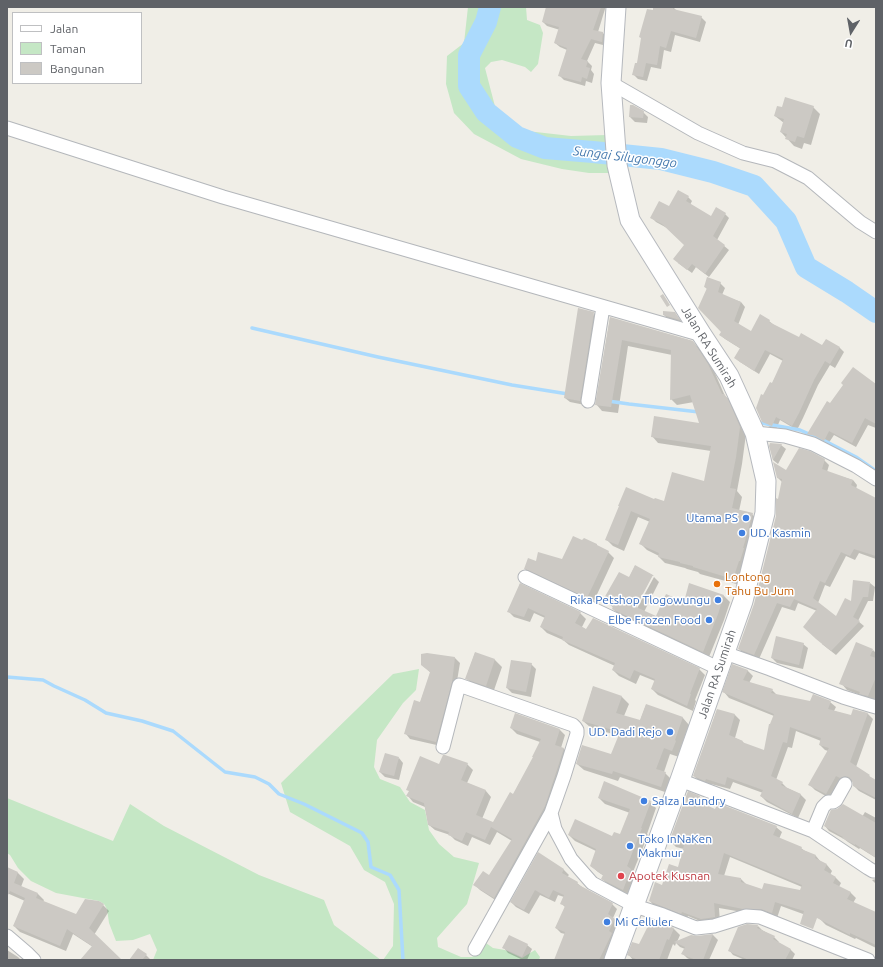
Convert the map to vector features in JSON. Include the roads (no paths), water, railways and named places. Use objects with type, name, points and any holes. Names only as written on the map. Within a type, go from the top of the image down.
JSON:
[{"type":"main road","name":"Jalan RA Sumirah","points":[[614,960],[635,906],[743,601],[765,513],[766,481],[754,429],[729,376],[630,220],[617,165],[611,83],[616,7]]},
{"type":"street","points":[[611,83],[698,133],[743,152],[775,161],[808,178],[860,222],[876,232]]},
{"type":"street","points":[[7,128],[223,197],[702,335]]},
{"type":"street","points":[[588,401],[603,307]]},
{"type":"street","points":[[754,429],[813,444],[856,466],[876,479]]},
{"type":"street","points":[[525,577],[722,661],[770,669],[876,707]]},
{"type":"street","points":[[443,747],[459,685],[575,727],[577,730],[564,776],[551,813],[475,949]]},
{"type":"street","points":[[680,780],[813,831],[868,868],[876,871]]},
{"type":"street","points":[[813,831],[823,807],[828,802],[833,802],[836,800],[845,784]]},
{"type":"street","points":[[551,813],[555,829],[563,844],[572,859],[592,883],[635,906],[696,928],[714,926],[746,916],[760,917],[868,960]]},
{"type":"street","points":[[7,936],[34,960]]},
{"type":"waterway","name":"Sungai Silugonggo","points":[[490,7],[486,22],[469,55],[469,86],[486,112],[517,137],[545,148],[661,159],[713,172],[754,186],[786,221],[806,267],[876,312]]},
{"type":"waterway","points":[[252,328],[378,357],[512,385],[568,394]]},
{"type":"waterway","points":[[608,401],[699,412]]},
{"type":"waterway","points":[[756,422],[800,430],[856,457],[876,471]]},
{"type":"waterway","points":[[7,677],[43,680],[85,700],[106,713],[142,721],[173,731],[225,772],[255,777],[269,784],[279,794],[304,804],[362,833],[368,842],[371,867],[390,875],[399,890],[403,960]]},
{"type":"place","name":"Utama PS","points":[[746,518]]},
{"type":"place","name":"UD. Kasmin","points":[[742,533]]},
{"type":"place","name":"Lontong Tahu Bu Jum","points":[[717,584]]},
{"type":"place","name":"Rika Petshop Tlogowungu","points":[[718,600]]},
{"type":"place","name":"Elbe Frozen Food","points":[[709,620]]},
{"type":"place","name":"UD. Dadi Rejo","points":[[670,732]]},
{"type":"place","name":"Salza Laundry","points":[[644,801]]},
{"type":"place","name":"Toko InNaKen Makmur","points":[[630,846]]},
{"type":"place","name":"Apotek Kusnan","points":[[621,876]]},
{"type":"place","name":"Mi Celluler","points":[[607,922]]}]
